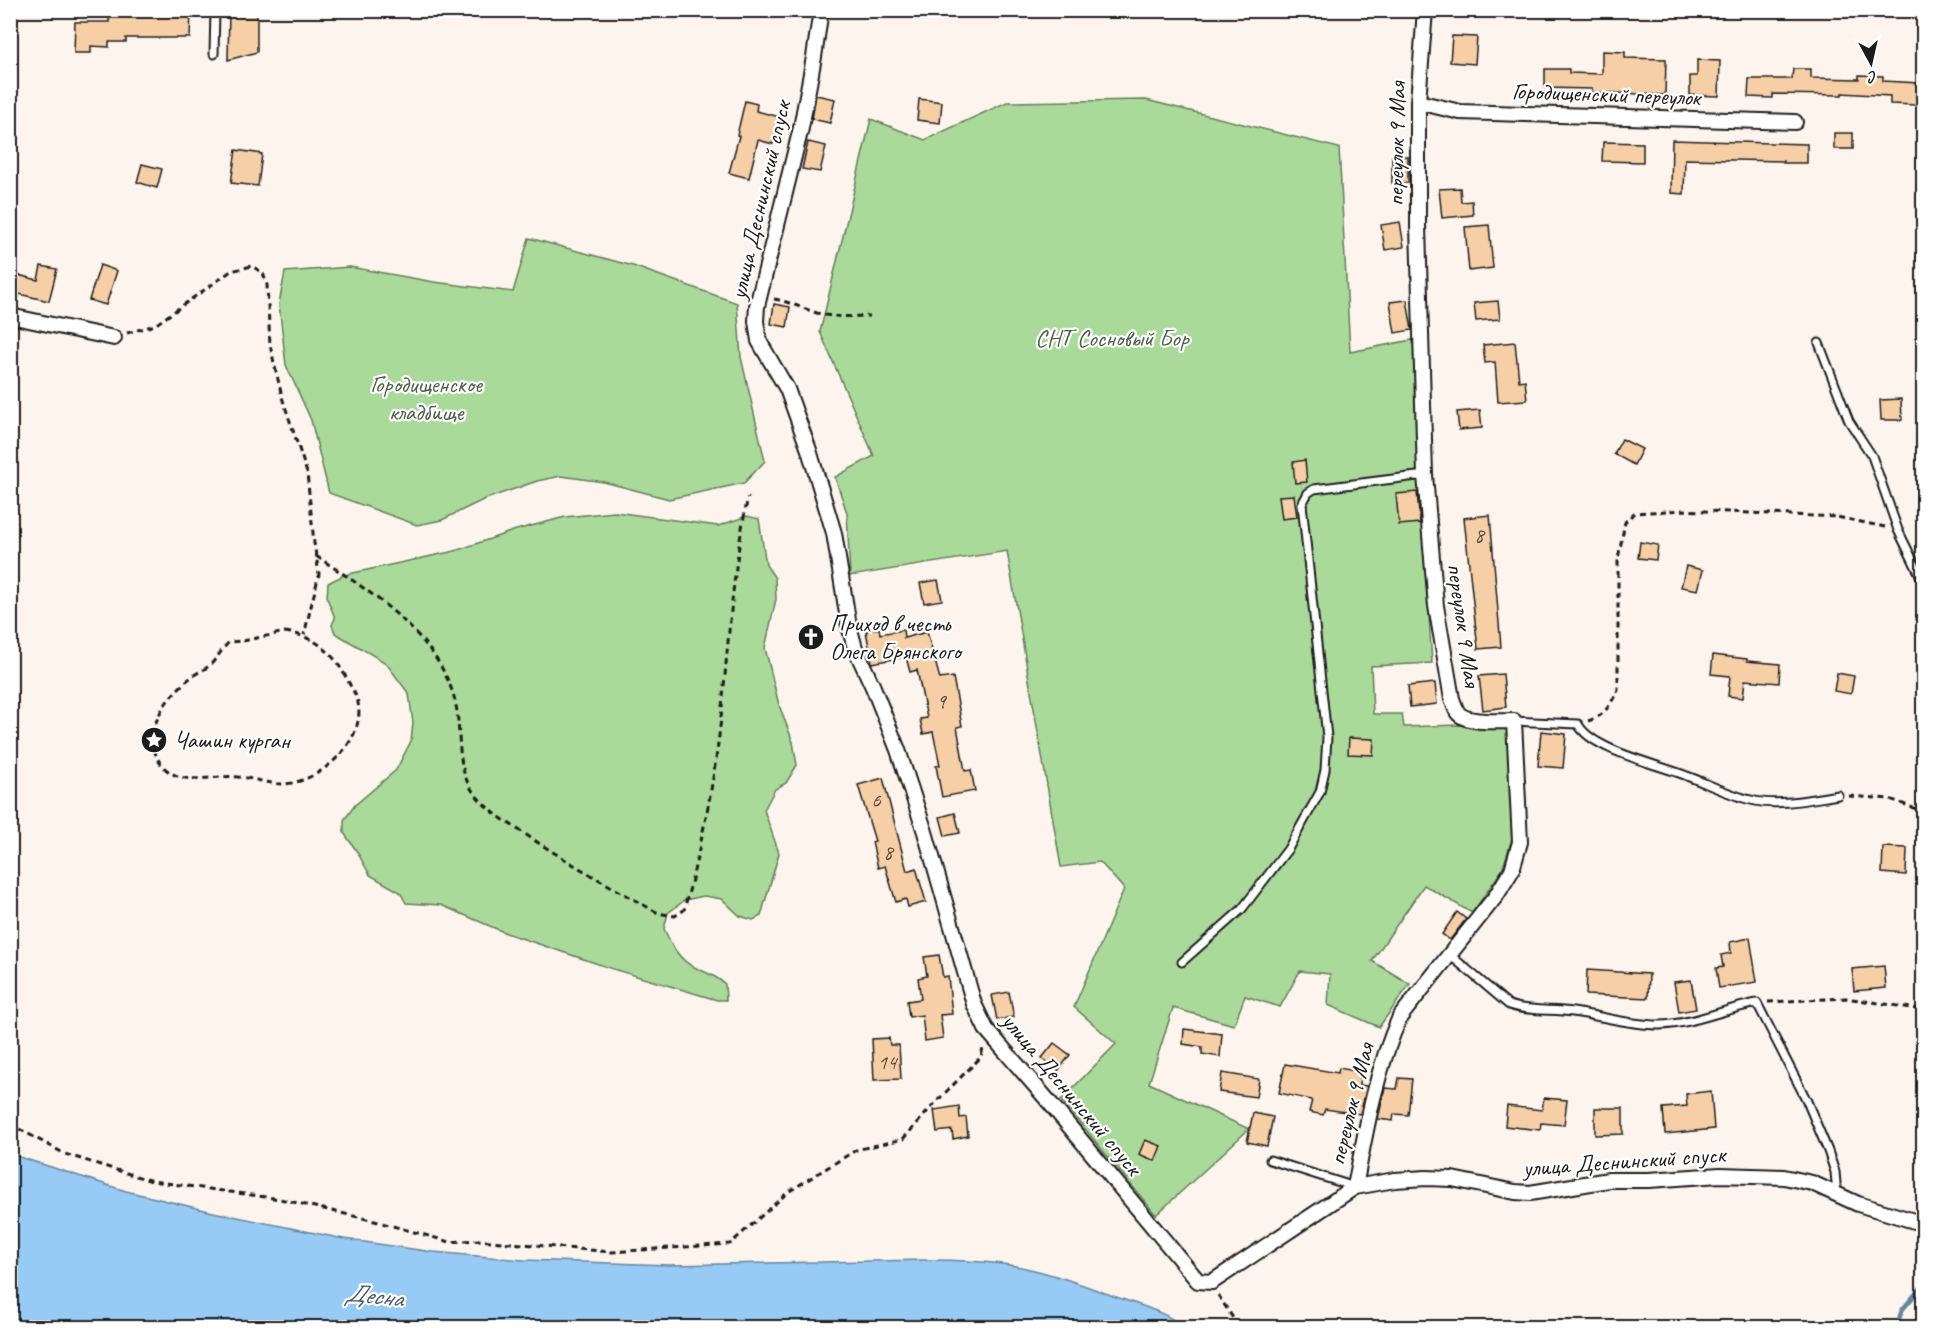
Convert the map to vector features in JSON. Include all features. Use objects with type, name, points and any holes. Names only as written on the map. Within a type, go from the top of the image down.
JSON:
[{"type":"street","name":"улица Деснинский спуск","points":[[821,10],[801,128],[756,321],[759,341],[787,389],[809,450],[834,533],[849,626],[855,648],[898,750],[925,832],[974,1004],[986,1029],[1198,1281],[1212,1282],[1355,1187],[1405,1179],[1452,1179],[1530,1193],[1610,1180],[1720,1175],[1784,1177],[1812,1183],[1837,1195],[1923,1222]]},
{"type":"street","name":"переулок 9 Мая","points":[[1355,1187],[1371,1105],[1389,1040],[1400,1017],[1497,896],[1512,870],[1520,842],[1514,721],[1465,718],[1458,713],[1452,699],[1436,606],[1425,475],[1418,226],[1418,102],[1425,10]]},
{"type":"street","name":"Городищенский переулок","points":[[1418,102],[1460,112],[1795,122]]},
{"type":"street","points":[[10,316],[114,338]]},
{"type":"lane","points":[[214,54],[215,10]]},
{"type":"lane","points":[[1819,343],[1849,421],[1872,456],[1898,530],[1923,583]]},
{"type":"lane","points":[[1182,962],[1242,909],[1288,849],[1320,792],[1325,770],[1327,737],[1302,504],[1308,493],[1314,489],[1425,475]]},
{"type":"lane","points":[[1514,721],[1578,724],[1581,731],[1597,742],[1624,755],[1668,768],[1752,800],[1800,801],[1838,795]]},
{"type":"lane","points":[[1450,955],[1509,1005],[1519,1008],[1574,1012],[1632,1024],[1661,1025],[1705,1018],[1757,1003],[1806,1099],[1828,1151],[1835,1172],[1837,1195]]},
{"type":"lane","points":[[1270,1160],[1355,1187]]},
{"type":"path","points":[[114,338],[155,325],[231,271],[252,266],[263,273],[267,285],[270,345],[282,397],[307,473],[320,574],[304,635]]},
{"type":"path","points":[[761,296],[792,302],[819,314],[835,317],[870,316]]},
{"type":"path","points":[[316,556],[365,588],[393,611],[430,650],[446,673],[456,702],[463,772],[471,788],[486,808],[555,853],[658,913],[675,916],[684,910],[710,802],[722,709],[730,614],[748,497]]},
{"type":"path","points":[[1578,724],[1596,718],[1608,709],[1618,690],[1618,559],[1625,522],[1634,513],[1683,510],[1837,517],[1898,530]]},
{"type":"path","points":[[285,632],[304,635],[333,656],[344,672],[358,703],[359,717],[355,730],[346,748],[329,766],[315,774],[285,784],[238,777],[179,778],[166,771],[155,756],[155,726],[163,708],[176,691],[210,666],[229,642],[285,632]]},
{"type":"path","points":[[1838,795],[1890,800],[1923,812]]},
{"type":"path","points":[[1757,1003],[1846,998],[1923,1010]]},
{"type":"path","points":[[10,1124],[65,1154],[152,1182],[280,1199],[371,1220],[450,1242],[489,1241],[611,1252],[730,1244],[788,1192],[856,1150],[903,1138],[981,1057],[986,1029]]},
{"type":"path","points":[[1212,1282],[1221,1301],[1241,1328]]},
{"type":"green space","name":"СНТ Сосновый Бор","points":[[1146,100],[1339,148],[1350,352],[1417,339],[1416,414],[1432,663],[1371,666],[1373,714],[1402,714],[1404,727],[1459,725],[1507,729],[1513,740],[1512,839],[1502,870],[1472,913],[1424,885],[1372,961],[1410,984],[1379,1027],[1328,1005],[1330,974],[1300,971],[1280,1007],[1245,996],[1234,1025],[1173,1008],[1149,1083],[1249,1129],[1156,1215],[1061,1100],[1116,1044],[1074,1007],[1124,889],[1100,862],[1061,867],[1007,551],[850,576],[847,513],[835,477],[874,456],[820,332],[871,119],[925,140],[1007,102]]},
{"type":"green space","name":"Городищенское кладбище","points":[[529,238],[633,266],[737,303],[741,357],[765,461],[744,483],[669,499],[604,482],[561,476],[537,481],[483,500],[442,520],[417,525],[329,493],[311,420],[286,365],[279,304],[285,272],[350,267],[434,282],[513,292]]},
{"type":"green space","points":[[615,512],[718,526],[747,516],[759,519],[766,565],[775,578],[776,599],[765,648],[779,705],[793,742],[797,765],[786,783],[775,789],[764,810],[779,853],[761,916],[753,920],[740,916],[722,899],[704,896],[685,900],[668,913],[664,929],[680,957],[725,984],[726,1000],[717,1000],[613,969],[506,933],[441,905],[406,903],[400,892],[370,875],[344,833],[344,820],[355,805],[396,770],[411,741],[413,723],[409,694],[386,663],[335,633],[332,625],[335,618],[327,598],[328,583],[344,575],[455,551],[516,530],[565,517]]},
{"type":"water","name":"Десна","points":[[10,1154],[126,1191],[213,1212],[344,1239],[433,1252],[524,1260],[669,1265],[926,1260],[1009,1265],[1053,1275],[1148,1308],[1163,1314],[1183,1327],[11,1327]]},
{"type":"building","points":[[142,10],[191,10],[190,38],[126,38],[126,42],[109,42],[109,47],[91,46],[91,53],[74,53],[75,22],[109,22],[109,15],[142,15]]},
{"type":"building","points":[[229,10],[257,10],[257,52],[228,60]]},
{"type":"building","points":[[1452,36],[1477,37],[1475,64],[1450,62]]},
{"type":"building","points":[[1602,51],[1625,52],[1625,58],[1666,59],[1665,95],[1545,88],[1545,69],[1569,69],[1569,73],[1602,74]]},
{"type":"building","points":[[1697,60],[1720,61],[1719,96],[1690,95],[1690,76],[1697,76]]},
{"type":"building","points":[[1793,69],[1811,69],[1811,78],[1859,79],[1859,75],[1883,76],[1883,81],[1919,83],[1917,105],[1890,104],[1890,96],[1842,93],[1842,95],[1773,94],[1773,98],[1748,97],[1749,79],[1792,79]]},
{"type":"building","points":[[816,95],[835,99],[830,123],[812,119]]},
{"type":"building","points":[[919,99],[942,102],[940,123],[917,120]]},
{"type":"building","points":[[745,101],[757,104],[756,111],[780,117],[773,144],[758,140],[749,178],[729,173]]},
{"type":"building","points":[[1834,133],[1853,133],[1853,149],[1834,149]]},
{"type":"building","points":[[1672,140],[1807,144],[1807,163],[1685,159],[1684,194],[1671,193]]},
{"type":"building","points":[[808,142],[826,146],[820,172],[802,169]]},
{"type":"building","points":[[1603,142],[1643,143],[1643,162],[1602,161]]},
{"type":"building","points":[[236,150],[262,154],[258,186],[231,183]]},
{"type":"building","points":[[1392,156],[1408,156],[1408,183],[1392,183]]},
{"type":"building","points":[[142,164],[162,169],[157,188],[137,182]]},
{"type":"building","points":[[1460,188],[1461,202],[1472,201],[1473,215],[1442,218],[1439,189]]},
{"type":"building","points":[[1400,222],[1404,247],[1385,250],[1381,225]]},
{"type":"building","points":[[1489,225],[1493,268],[1469,271],[1465,227]]},
{"type":"building","points":[[100,265],[117,271],[106,305],[89,300]]},
{"type":"building","points":[[41,266],[57,269],[49,301],[10,292],[10,273],[38,280]]},
{"type":"building","points":[[1407,300],[1412,330],[1395,333],[1390,302]]},
{"type":"building","points":[[1498,301],[1500,319],[1476,321],[1474,303]]},
{"type":"building","points":[[774,304],[790,307],[787,327],[771,324]]},
{"type":"building","points":[[1515,342],[1519,381],[1525,380],[1527,400],[1498,402],[1495,362],[1485,363],[1483,345]]},
{"type":"building","points":[[1901,399],[1902,420],[1881,420],[1880,400]]},
{"type":"building","points":[[1480,410],[1482,428],[1459,430],[1457,412]]},
{"type":"building","points":[[1622,439],[1642,449],[1634,465],[1614,454]]},
{"type":"building","points":[[1305,460],[1307,482],[1295,483],[1293,462]]},
{"type":"building","points":[[1417,492],[1420,523],[1399,525],[1396,494]]},
{"type":"building","points":[[1294,495],[1297,517],[1282,519],[1279,496]]},
{"type":"building","points":[[1490,515],[1501,647],[1478,649],[1464,518]]},
{"type":"building","points":[[1640,542],[1658,545],[1656,560],[1638,558]]},
{"type":"building","points":[[1686,566],[1703,570],[1698,590],[1681,587]]},
{"type":"building","points":[[938,580],[942,600],[924,603],[920,583]]},
{"type":"building","points":[[879,628],[880,634],[903,630],[904,638],[927,632],[940,679],[953,677],[962,726],[957,727],[965,771],[971,770],[975,791],[942,797],[936,766],[940,765],[933,732],[923,734],[920,719],[927,718],[917,670],[910,672],[906,657],[872,663],[866,631]]},
{"type":"building","points":[[1713,655],[1780,664],[1779,683],[1745,680],[1743,698],[1728,696],[1730,676],[1711,674]]},
{"type":"building","points":[[1837,673],[1854,676],[1851,694],[1834,691]]},
{"type":"building","points":[[1503,674],[1506,707],[1483,710],[1479,676]]},
{"type":"building","points":[[1435,683],[1437,704],[1410,707],[1408,686]]},
{"type":"building","points":[[1541,731],[1566,734],[1563,768],[1538,766]]},
{"type":"building","points":[[1349,738],[1374,739],[1373,755],[1348,754]]},
{"type":"building","points":[[883,778],[907,871],[916,868],[926,902],[908,907],[906,899],[896,902],[885,866],[878,868],[872,842],[875,841],[858,785]]},
{"type":"building","points":[[955,813],[960,833],[945,836],[940,817]]},
{"type":"building","points":[[1883,847],[1907,848],[1906,875],[1882,873]]},
{"type":"building","points":[[1457,912],[1466,919],[1450,940],[1442,934]]},
{"type":"building","points":[[1750,938],[1757,982],[1719,988],[1716,968],[1723,967],[1721,955],[1731,953],[1730,942]]},
{"type":"building","points":[[939,955],[943,977],[948,976],[952,1014],[940,1015],[943,1038],[925,1041],[922,1015],[909,1017],[907,1001],[921,999],[918,978],[927,976],[924,957]]},
{"type":"building","points":[[1884,966],[1886,988],[1854,991],[1852,969]]},
{"type":"building","points":[[1587,970],[1649,974],[1648,998],[1586,995]]},
{"type":"building","points":[[1691,980],[1696,1009],[1679,1012],[1674,982]]},
{"type":"building","points":[[1009,992],[1014,1017],[997,1020],[992,995]]},
{"type":"building","points":[[1184,1029],[1222,1034],[1220,1057],[1202,1054],[1202,1047],[1183,1044]]},
{"type":"building","points":[[889,1038],[890,1045],[899,1045],[901,1079],[874,1080],[872,1039]]},
{"type":"building","points":[[1054,1043],[1070,1055],[1058,1071],[1042,1058]]},
{"type":"building","points":[[1285,1064],[1338,1073],[1339,1068],[1361,1072],[1359,1085],[1367,1086],[1360,1114],[1325,1109],[1323,1115],[1309,1112],[1312,1100],[1279,1093]]},
{"type":"building","points":[[1222,1073],[1259,1079],[1256,1097],[1219,1092]]},
{"type":"building","points":[[1399,1078],[1412,1079],[1408,1115],[1394,1114],[1393,1121],[1378,1119],[1385,1088],[1397,1089]]},
{"type":"building","points":[[1711,1091],[1714,1129],[1665,1134],[1663,1108],[1687,1106],[1686,1094]]},
{"type":"building","points":[[1544,1098],[1567,1100],[1564,1125],[1541,1123],[1540,1130],[1505,1126],[1507,1106],[1542,1110]]},
{"type":"building","points":[[959,1106],[960,1118],[966,1117],[968,1136],[953,1139],[952,1130],[937,1132],[934,1110]]},
{"type":"building","points":[[1595,1108],[1623,1108],[1623,1134],[1595,1135]]},
{"type":"building","points":[[1253,1113],[1273,1117],[1267,1146],[1247,1142]]},
{"type":"building","points":[[1145,1140],[1161,1146],[1155,1161],[1139,1154]]},
{"type":"waterway","points":[[1896,1328],[1902,1310],[1924,1284]]},
{"type":"place","name":"Приход в честь Олега Брянского","points":[[811,637]]},
{"type":"place","name":"Чашин курган","points":[[154,740]]}]
